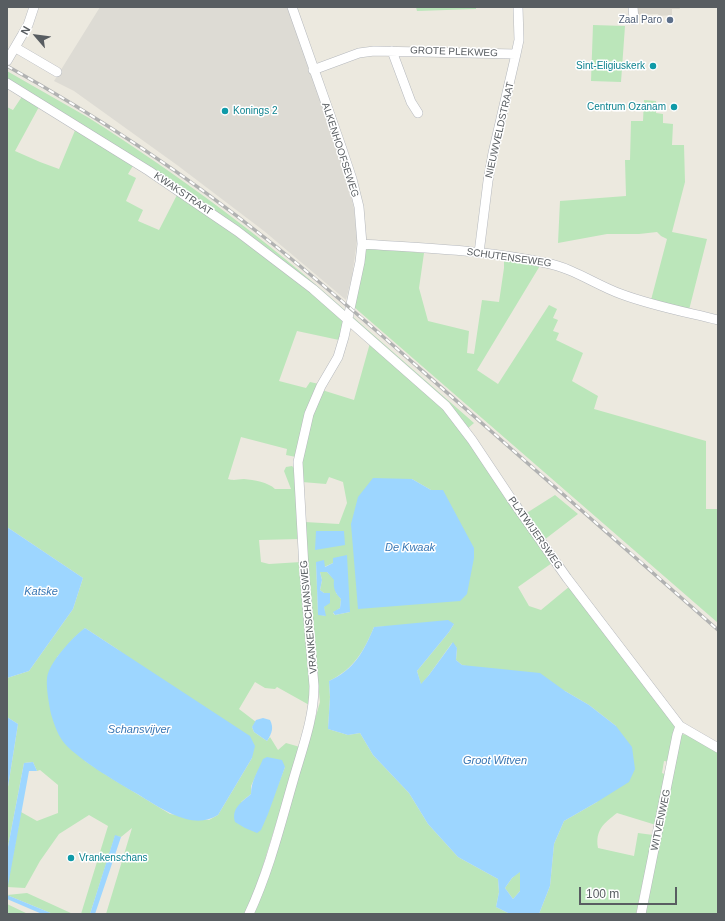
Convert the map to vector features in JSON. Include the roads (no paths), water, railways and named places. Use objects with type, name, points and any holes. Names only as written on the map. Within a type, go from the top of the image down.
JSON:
[{"type":"street","points":[[7,61],[16,48],[28,25],[34,7]]},
{"type":"street","name":"ALKENHOOFSEWEG","points":[[292,7],[313,70],[342,146],[359,207],[362,244],[360,262],[348,321]]},
{"type":"street","name":"NIEUWVELDSTRAAT","points":[[479,253],[493,153],[516,54],[518,40],[518,7]]},
{"type":"street","points":[[633,7],[634,20]]},
{"type":"street","points":[[16,48],[57,72]]},
{"type":"street","name":"GROTE PLEKWEG","points":[[313,70],[359,53],[374,51],[516,54]]},
{"type":"street","name":"GROTE PLEKWEG","points":[[392,51],[411,102],[418,113]]},
{"type":"street","name":"KWAKSTRAAT","points":[[7,83],[149,171],[237,230],[313,289],[348,321]]},
{"type":"street","name":"SCHUTENSEWEG","points":[[362,244],[479,253],[557,265],[620,294],[651,304],[718,320]]},
{"type":"street","name":"PLATWIJERSWEG","points":[[348,321],[451,412],[567,578],[680,726],[718,748]]},
{"type":"street","name":"VRANKENSCHANSWEG","points":[[249,914],[261,888],[270,861],[308,731],[314,703],[298,462],[309,414],[321,386],[338,357],[348,321]]},
{"type":"street","name":"WITVENWEG","points":[[641,914],[680,726]]},
{"type":"water","name":"De Kwaak","points":[[373,478],[412,479],[431,490],[443,490],[474,548],[474,558],[467,594],[460,601],[358,609],[351,524],[358,497]]},
{"type":"water","name":"Katske","points":[[7,527],[83,578],[73,609],[29,671],[7,678]]},
{"type":"water","points":[[316,531],[344,531],[345,545],[315,550]]},
{"type":"water","points":[[347,555],[350,612],[335,615],[333,612],[340,608],[341,599],[335,590],[334,580],[327,572],[320,572],[322,580],[320,590],[324,593],[330,593],[330,603],[324,607],[326,616],[318,615],[316,562],[324,560],[325,567],[333,563],[333,558]]},
{"type":"water","name":"Groot Witven","points":[[448,620],[454,624],[417,671],[421,684],[453,642],[457,648],[456,660],[462,665],[540,673],[565,691],[589,705],[616,726],[632,747],[635,769],[629,782],[564,821],[554,844],[550,886],[539,914],[510,914],[496,907],[499,892],[498,879],[458,857],[428,824],[409,793],[373,755],[360,733],[348,735],[328,729],[330,697],[329,681],[338,677],[357,659],[374,627]],"holes":[[[520,872],[520,891],[513,899],[505,888],[512,878]]]},
{"type":"water","name":"Schansvijver","points":[[85,628],[250,736],[255,746],[252,758],[218,815],[207,820],[199,821],[186,819],[172,814],[115,781],[79,757],[65,744],[56,730],[51,714],[47,691],[47,678],[52,665],[57,658],[74,637]]},
{"type":"water","points":[[7,717],[18,724],[7,793]]},
{"type":"water","points":[[263,718],[270,720],[272,726],[271,733],[267,741],[254,732],[252,727],[256,720]]},
{"type":"water","points":[[267,757],[282,760],[285,767],[268,814],[261,830],[257,833],[235,822],[234,817],[238,806],[251,794],[255,776],[263,759]]},
{"type":"water","points":[[33,762],[37,771],[29,771],[7,891],[7,852],[24,763]]},
{"type":"water","points":[[115,835],[121,837],[95,914],[90,914]]},
{"type":"water","points":[[7,895],[53,914],[42,914],[7,899]]},
{"type":"railway","points":[[7,66],[108,126],[174,170],[269,241],[366,321],[718,630]]},
{"type":"place","name":"Zaal Paro","points":[[670,20]]},
{"type":"place","name":"Sint-Eligiuskerk","points":[[653,66]]},
{"type":"place","name":"Centrum Ozanam","points":[[674,107]]},
{"type":"place","name":"Konings 2","points":[[225,111]]},
{"type":"place","name":"Vrankenschans","points":[[71,858]]}]
